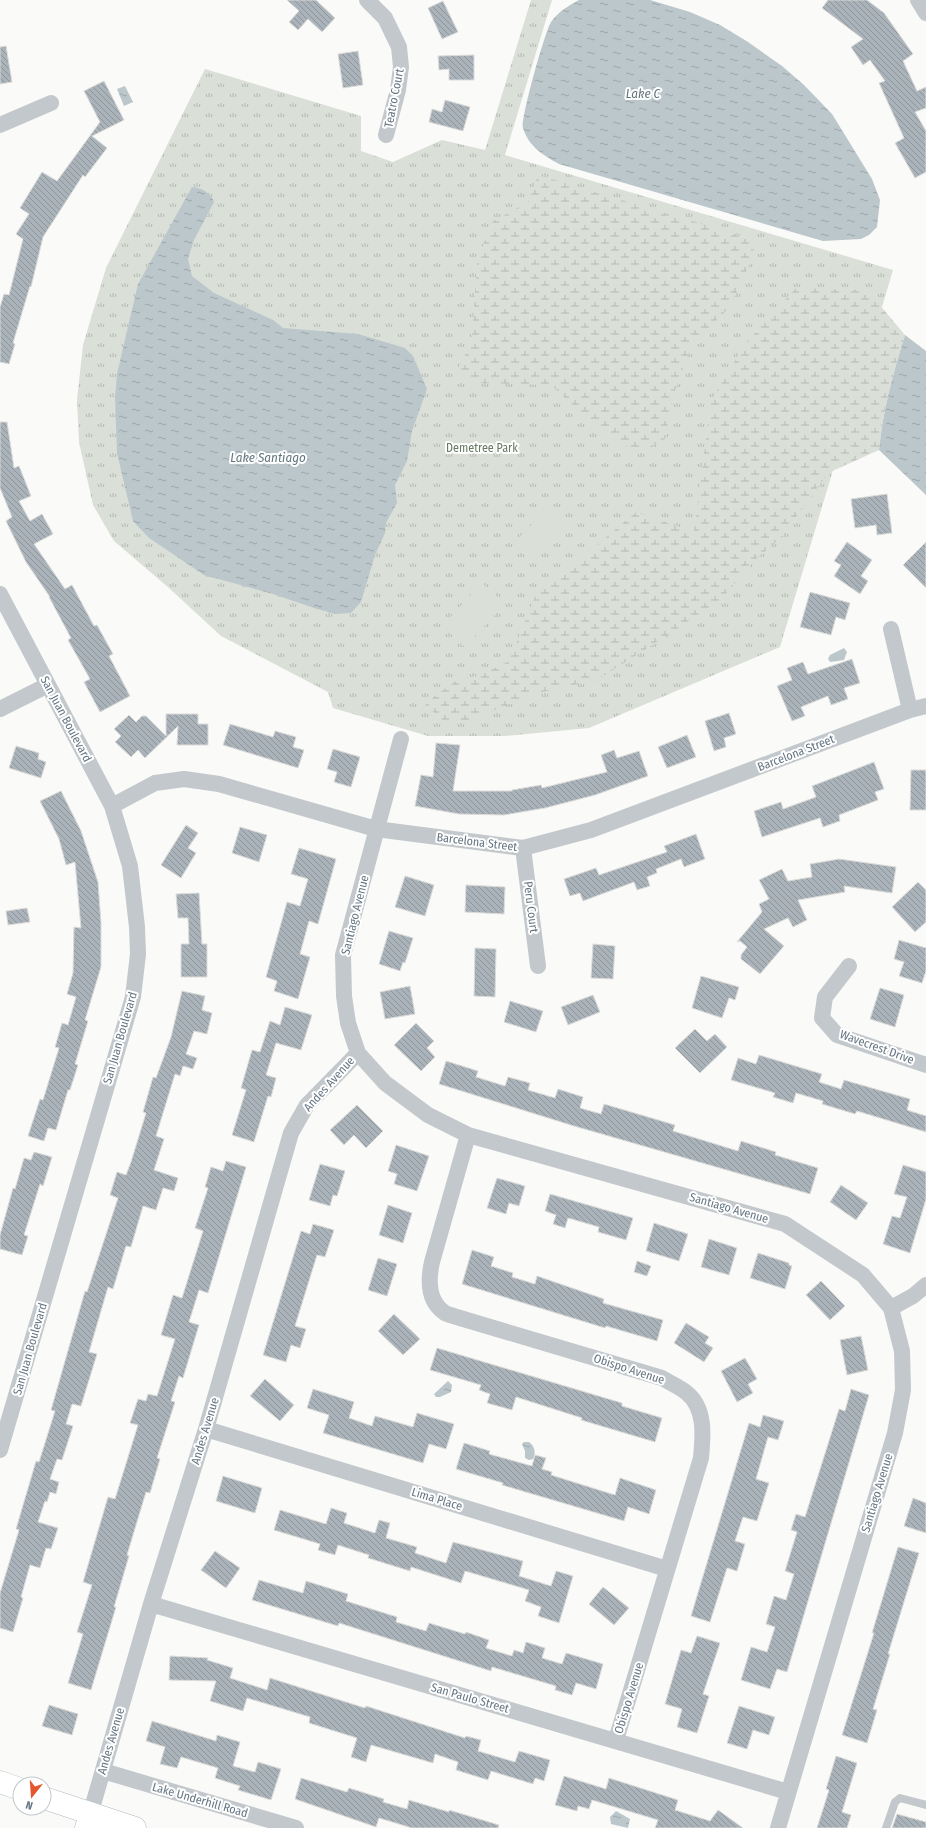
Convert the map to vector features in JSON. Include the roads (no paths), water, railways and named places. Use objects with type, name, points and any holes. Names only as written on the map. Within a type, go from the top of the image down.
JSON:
[{"type":"main road","points":[[0,1782],[12,1786]]},
{"type":"main road","points":[[52,1802],[88,1821],[116,1828]]},
{"type":"main road","points":[[88,1821],[135,1828]]},
{"type":"street","name":"Teatro Court","points":[[367,0],[385,18],[399,47],[401,67],[398,90],[386,135]]},
{"type":"street","points":[[918,0],[926,13]]},
{"type":"street","points":[[0,125],[51,103]]},
{"type":"street","name":"San Juan Boulevard","points":[[0,594],[112,806],[130,866],[137,927],[138,954],[133,997],[0,1450]]},
{"type":"street","points":[[891,629],[910,710]]},
{"type":"street","points":[[0,709],[48,685]]},
{"type":"street","name":"Barcelona Street","points":[[112,806],[155,783],[184,779],[219,784],[376,829],[523,848],[591,830],[910,710],[926,706]]},
{"type":"street","name":"Santiago Avenue","points":[[401,740],[343,955],[344,996],[348,1023],[358,1053],[385,1083],[428,1115],[468,1135],[785,1224],[863,1275],[891,1308],[902,1351],[903,1390],[895,1433],[778,1828]]},
{"type":"street","name":"Peru Court","points":[[523,848],[538,966]]},
{"type":"street","name":"Wavecrest Drive","points":[[849,966],[825,997],[822,1018],[837,1035],[926,1064]]},
{"type":"street","name":"Andes Avenue","points":[[88,1821],[151,1604],[206,1429],[291,1133],[307,1105],[358,1053]]},
{"type":"street","name":"Obispo Avenue","points":[[468,1135],[428,1280],[432,1297],[444,1312],[662,1378],[687,1393],[698,1406],[704,1431],[701,1458],[616,1740]]},
{"type":"street","points":[[891,1308],[913,1296],[926,1285]]},
{"type":"street","name":"Lima Place","points":[[206,1429],[667,1569]]},
{"type":"street","name":"San Paulo Street","points":[[151,1604],[788,1792]]},
{"type":"street","name":"Lake Underhill Road","points":[[103,1771],[296,1828]]},
{"type":"lane","points":[[886,1828],[895,1802],[900,1798],[926,1805]]},
{"type":"water","name":"Lake C","points":[[579,0],[650,0],[690,12],[720,25],[748,42],[782,66],[804,85],[832,114],[872,179],[880,200],[877,227],[869,235],[861,239],[823,241],[559,164],[542,154],[529,140],[523,128],[525,110],[544,41],[551,22],[557,15]]},
{"type":"water","points":[[125,86],[133,102],[124,106],[117,89]]},
{"type":"water","name":"Lake Santiago","points":[[192,187],[199,188],[206,192],[211,196],[214,202],[194,240],[188,259],[192,276],[214,293],[273,320],[283,328],[358,334],[405,348],[413,356],[427,389],[412,431],[407,461],[395,485],[397,503],[386,523],[385,533],[375,555],[361,602],[351,613],[336,614],[273,594],[204,575],[149,538],[133,521],[117,453],[115,398],[117,374],[138,284]]},
{"type":"water","points":[[905,335],[926,351],[926,495],[879,450],[889,392]]},
{"type":"water","points":[[844,648],[847,652],[844,660],[830,662],[828,659],[830,655]]},
{"type":"water","points":[[448,1381],[452,1385],[451,1392],[440,1397],[436,1397],[434,1394]]},
{"type":"water","points":[[524,1442],[529,1442],[534,1448],[535,1452],[533,1459],[529,1460],[525,1458],[525,1451],[522,1444]]},
{"type":"water","points":[[616,1811],[630,1819],[628,1828],[611,1824],[610,1817]]},
{"type":"park label","name":"Demetree Park","points":[[482,448]]}]
